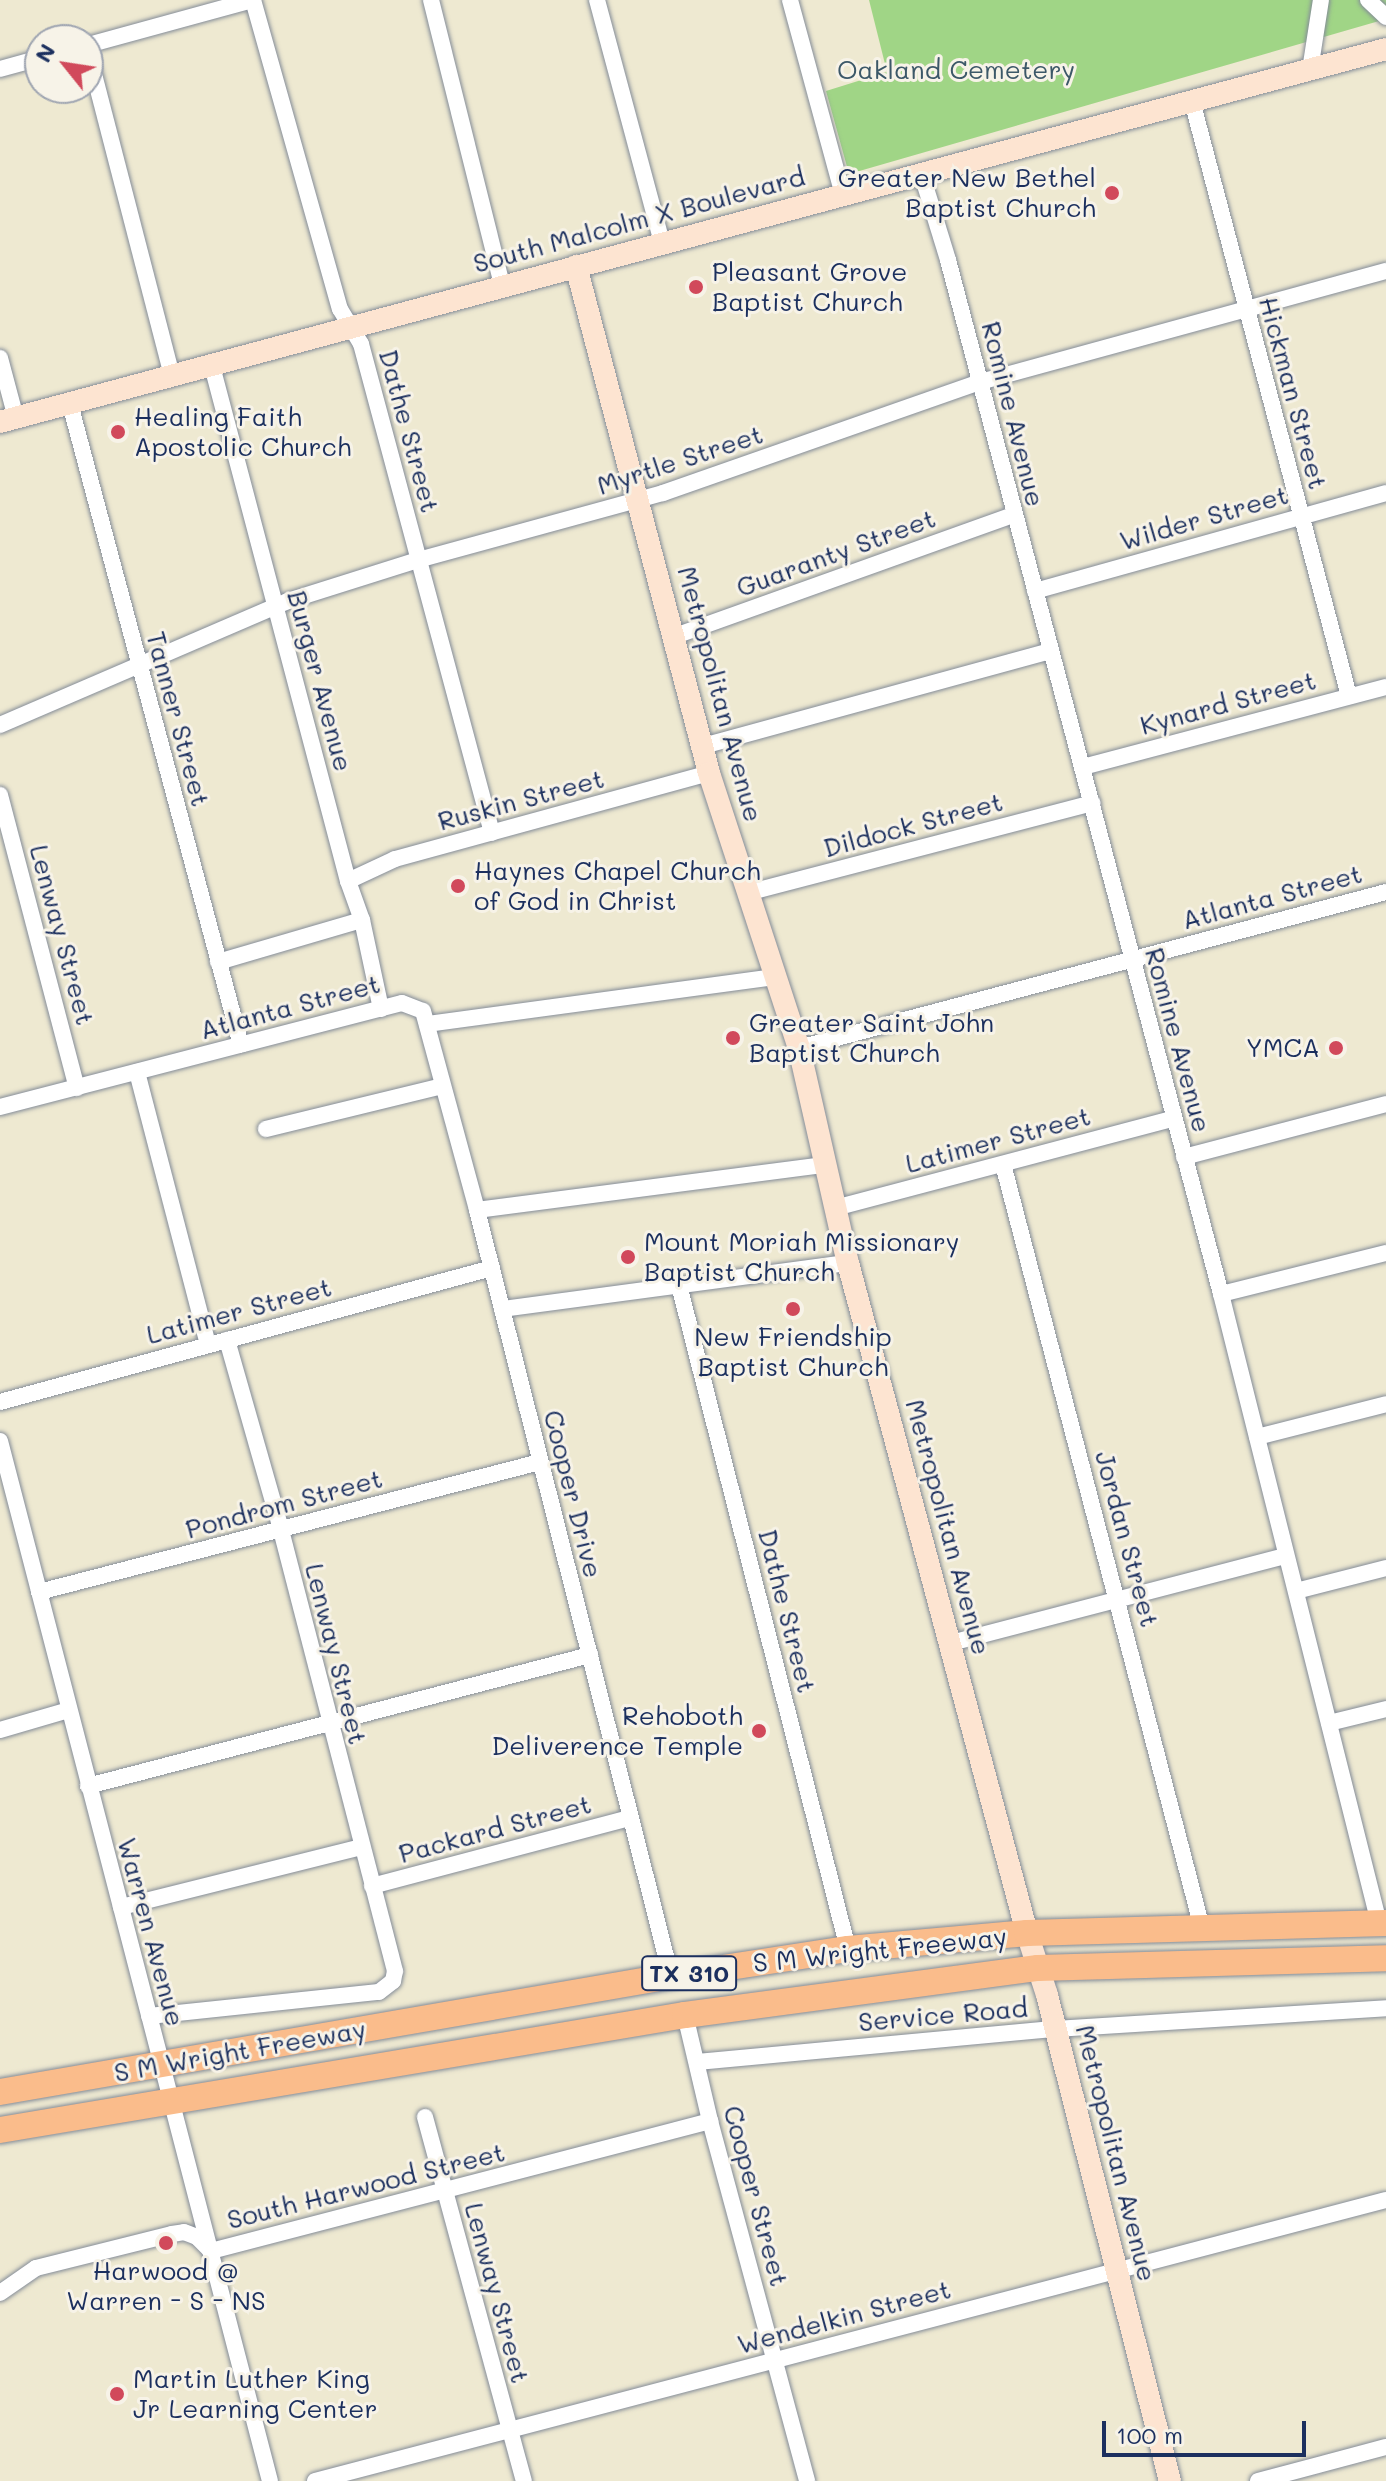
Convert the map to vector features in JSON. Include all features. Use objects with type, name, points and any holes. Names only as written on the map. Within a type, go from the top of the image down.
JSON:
[{"type":"main road","name":"S M Wright Freeway","points":[[0,2092],[671,1976],[848,1949],[1027,1933],[1383,1923]]},
{"type":"main road","name":"S M Wright Freeway","points":[[0,2130],[685,2015],[1038,1968],[1386,1958]]},
{"type":"street","points":[[104,43],[253,0]]},
{"type":"street","name":"Dathe Street","points":[[253,0],[340,309],[361,344],[492,833]]},
{"type":"street","points":[[431,0],[502,285]]},
{"type":"street","points":[[597,0],[662,242]]},
{"type":"street","points":[[790,0],[843,195]]},
{"type":"street","points":[[1310,70],[1321,0]]},
{"type":"street","points":[[1368,0],[1386,17]]},
{"type":"street","name":"South Malcolm X Boulevard","points":[[8,420],[1386,49]]},
{"type":"street","points":[[0,69],[24,62]]},
{"type":"street","name":"Hickman Street","points":[[1192,101],[1349,696]]},
{"type":"street","points":[[102,104],[172,376]]},
{"type":"street","name":"Romine Avenue","points":[[921,172],[1083,767],[1383,1923]]},
{"type":"street","name":"Metropolitan Avenue","points":[[576,266],[709,773],[799,1048],[848,1263],[1055,2029],[1170,2481]]},
{"type":"street","name":"Myrtle Street","points":[[0,725],[275,607],[418,560],[639,501],[980,382],[1386,271]]},
{"type":"street","points":[[0,358],[8,420]]},
{"type":"street","name":"Burger Avenue","points":[[212,366],[348,881],[362,920],[381,1009]]},
{"type":"street","name":"Tanner Street","points":[[70,404],[241,1045]]},
{"type":"street","name":"Wilder Street","points":[[1035,591],[1386,493]]},
{"type":"street","name":"Guaranty Street","points":[[675,636],[1013,515]]},
{"type":"street","points":[[703,746],[1051,651]]},
{"type":"street","name":"Kynard Street","points":[[1083,767],[1386,687]]},
{"type":"street","name":"Ruskin Street","points":[[348,881],[395,859],[709,773]]},
{"type":"street","name":"Lenway Street","points":[[0,795],[77,1088]]},
{"type":"street","name":"Dildock Street","points":[[747,893],[1092,803]]},
{"type":"street","name":"Atlanta Street","points":[[799,1048],[1386,892]]},
{"type":"street","points":[[218,962],[362,920]]},
{"type":"street","points":[[427,1024],[776,977]]},
{"type":"street","name":"Atlanta Street","points":[[0,1107],[402,1003],[423,1011],[427,1024]]},
{"type":"street","name":"Cooper Drive","points":[[427,1024],[671,1976]]},
{"type":"street","points":[[137,1072],[208,1345]]},
{"type":"street","points":[[266,1129],[442,1086]]},
{"type":"street","points":[[1184,1157],[1386,1104]]},
{"type":"street","name":"Latimer Street","points":[[835,1208],[1173,1119]]},
{"type":"street","name":"Jordan Street","points":[[1003,1164],[1202,1928]]},
{"type":"street","points":[[477,1210],[824,1165]]},
{"type":"street","points":[[1221,1294],[1386,1253]]},
{"type":"street","points":[[502,1309],[848,1263]]},
{"type":"street","name":"Latimer Street","points":[[0,1402],[492,1268]]},
{"type":"street","name":"Dathe Street","points":[[679,1285],[848,1949]]},
{"type":"street","name":"Lenway Street","points":[[149,2016],[379,1992],[393,1981],[395,1971],[227,1340]]},
{"type":"street","points":[[1257,1437],[1386,1404]]},
{"type":"street","name":"Warren Avenue","points":[[0,1441],[270,2481]]},
{"type":"street","name":"Pondrom Street","points":[[39,1592],[540,1462]]},
{"type":"street","points":[[951,1643],[1118,1597],[1286,1556]]},
{"type":"street","points":[[1296,1591],[1386,1568]]},
{"type":"street","points":[[88,1786],[590,1655]]},
{"type":"street","points":[[1329,1723],[1386,1709]]},
{"type":"street","points":[[0,1730],[69,1710]]},
{"type":"street","name":"Packard Street","points":[[372,1886],[630,1818]]},
{"type":"street","points":[[121,1907],[361,1847]]},
{"type":"street","name":"Service Road","points":[[697,2062],[1055,2029],[1386,2008]]},
{"type":"street","name":"Cooper Street","points":[[685,2015],[710,2121],[807,2481]]},
{"type":"street","name":"Lenway Street","points":[[425,2117],[524,2481]]},
{"type":"street","name":"South Harwood Street","points":[[0,2293],[36,2268],[172,2234],[184,2232],[197,2237],[211,2251],[710,2121]]},
{"type":"street","name":"Wendelkin Street","points":[[315,2481],[1386,2200]]},
{"type":"street","points":[[1258,2481],[1386,2447]]},
{"type":"green space","name":"Oakland Cemetery","points":[[869,0],[1386,0],[1386,19],[849,174],[826,91],[887,72]]},
{"type":"place","name":"Greater New Bethel Baptist Church","points":[[1112,193]]},
{"type":"place","name":"Pleasant Grove Baptist Church","points":[[696,287]]},
{"type":"place","name":"Healing Faith Apostolic Church","points":[[118,432]]},
{"type":"place","name":"Haynes Chapel Church of God in Christ","points":[[458,886]]},
{"type":"place","name":"Greater Saint John Baptist Church","points":[[733,1038]]},
{"type":"place","name":"YMCA","points":[[1336,1048]]},
{"type":"place","name":"Mount Moriah Missionary Baptist Church","points":[[628,1257]]},
{"type":"place","name":"New Friendship Baptist Church","points":[[793,1309]]},
{"type":"place","name":"Rehoboth Deliverence Temple","points":[[759,1731]]},
{"type":"place","name":"Harwood @ Warren - S - NS","points":[[166,2243]]},
{"type":"place","name":"Martin Luther King Jr Learning Center","points":[[117,2394]]}]
